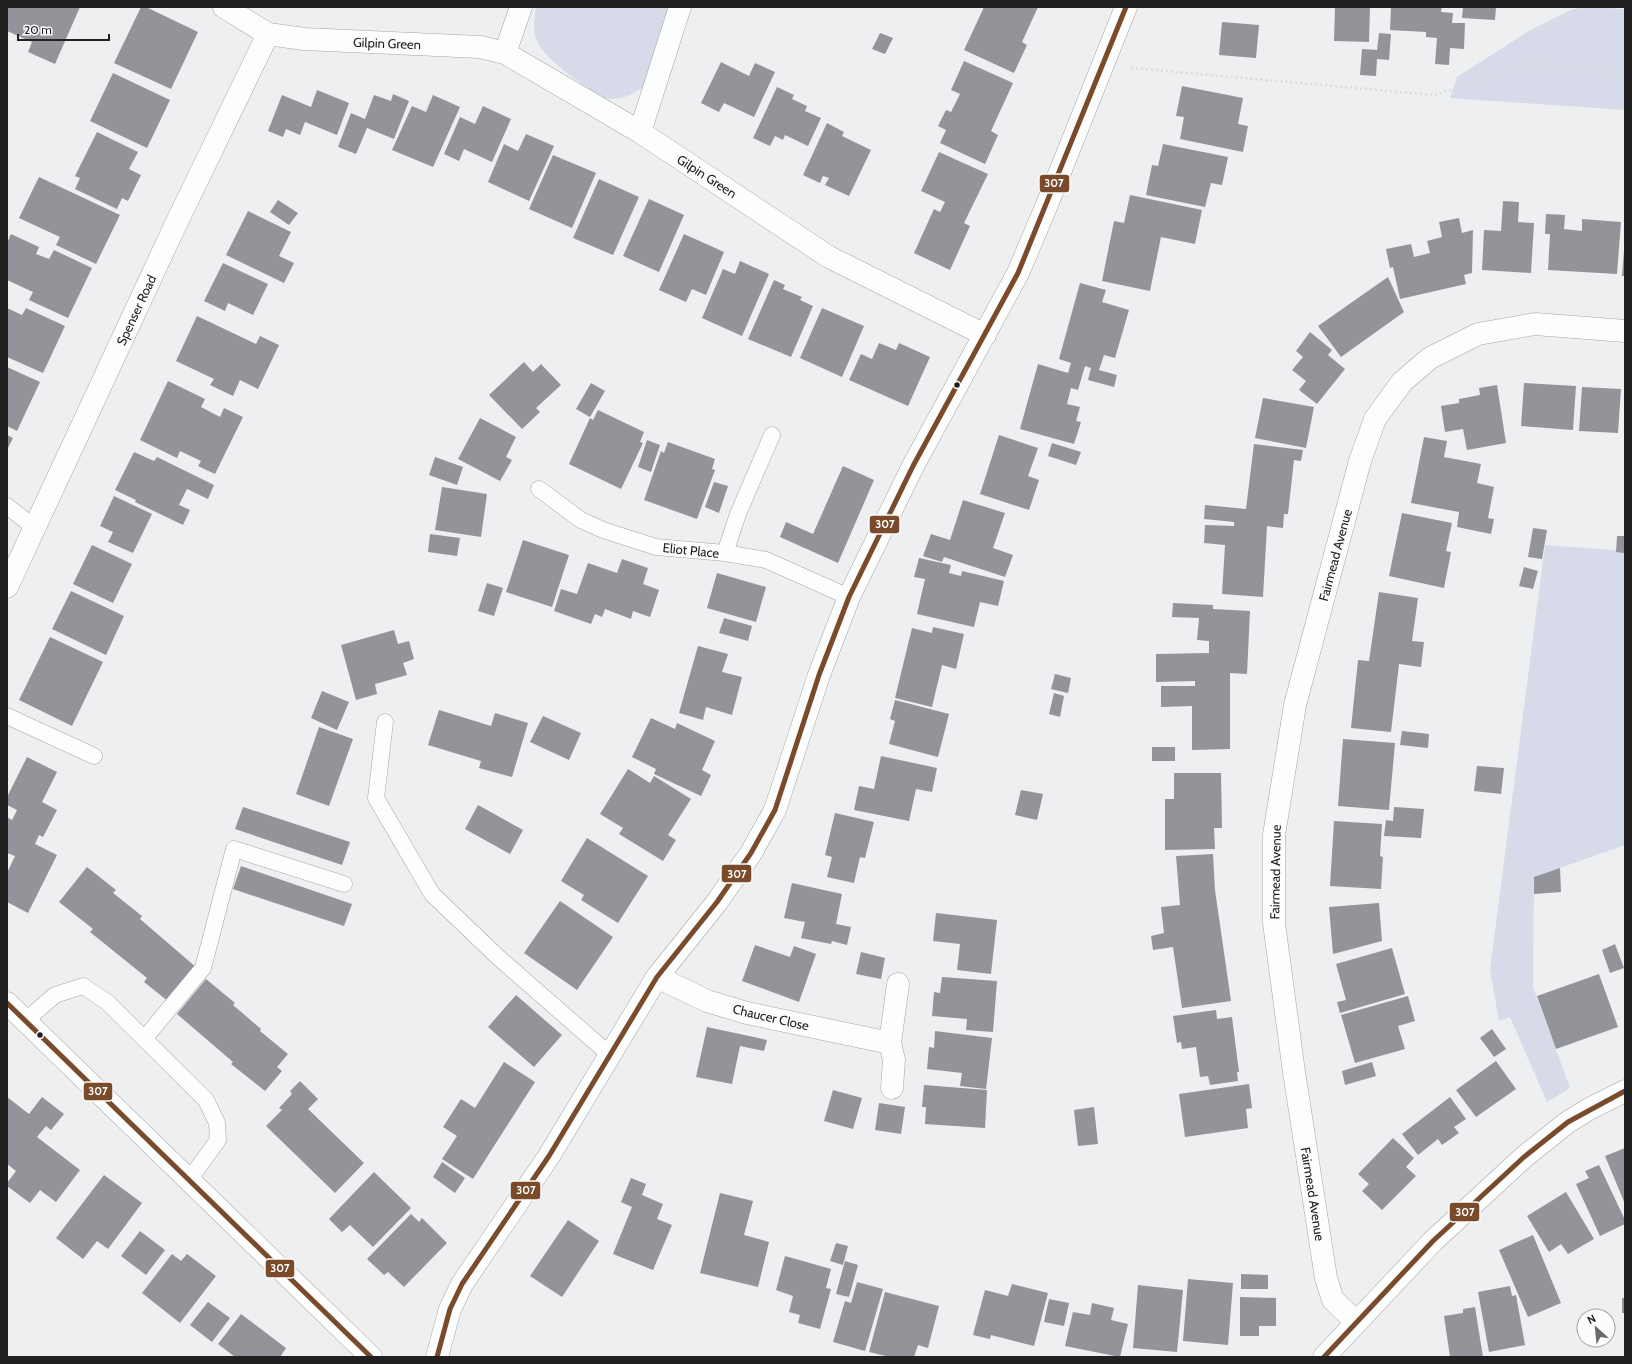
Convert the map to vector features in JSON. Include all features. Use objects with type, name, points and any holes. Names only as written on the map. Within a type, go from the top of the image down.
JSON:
[{"type":"street","points":[[224,7],[268,34]]},
{"type":"street","points":[[505,53],[521,7]]},
{"type":"street","points":[[640,132],[680,7]]},
{"type":"street","points":[[436,1357],[450,1309],[462,1284],[549,1156],[657,976],[721,896],[751,854],[775,810],[819,675],[849,597],[913,466],[1018,273],[1126,7]]},
{"type":"street","name":"Gilpin Green","points":[[268,34],[304,39],[480,47],[505,53],[640,132],[829,257],[985,334]]},
{"type":"street","name":"Spenser Road","points":[[7,587],[174,228],[268,34]]},
{"type":"street","name":"Fairmead Avenue","points":[[1356,1322],[1333,1300],[1326,1278],[1294,1072],[1274,923],[1274,835],[1295,705],[1360,461],[1375,419],[1402,382],[1430,358],[1478,334],[1535,324],[1625,331]]},
{"type":"street","name":"Chaucer Close","points":[[657,976],[707,1001],[747,1013],[890,1043]]},
{"type":"street","points":[[892,1088],[894,1060],[890,1043],[898,984]]},
{"type":"street","points":[[7,1003],[371,1357]]},
{"type":"street","points":[[1324,1357],[1433,1241],[1524,1157],[1568,1122],[1589,1109],[1625,1091]]},
{"type":"lane","points":[[724,553],[738,514],[772,435]]},
{"type":"lane","name":"Eliot Place","points":[[539,489],[581,520],[603,530],[656,547],[724,553],[766,560],[849,597]]},
{"type":"lane","points":[[7,506],[35,528]]},
{"type":"lane","points":[[7,716],[94,756]]},
{"type":"lane","points":[[386,722],[376,798],[432,894],[499,958],[610,1055]]},
{"type":"lane","points":[[144,1039],[203,968],[234,849],[344,884]]},
{"type":"lane","points":[[26,1021],[56,995],[83,986],[107,1002],[206,1100],[217,1123],[218,1140],[189,1180]]},
{"type":"path","points":[[1106,56],[1134,70],[1434,95],[1532,63],[1625,75]]},
{"type":"path","points":[[1518,868],[1513,992],[1568,1122]]},
{"type":"shaded area","points":[[536,7],[671,7],[643,87],[623,98],[612,99],[600,97],[555,63],[540,47],[534,30]]},
{"type":"shaded area","points":[[1591,7],[1625,9],[1625,110],[1450,98],[1457,77],[1529,31],[1573,9]]},
{"type":"shaded area","points":[[1545,545],[1625,551],[1625,845],[1534,877],[1533,987],[1570,1088],[1547,1102],[1510,1017],[1499,1021],[1490,970]]},
{"type":"building","points":[[7,7],[80,7],[55,64],[28,52],[32,42],[7,31]]},
{"type":"building","points":[[141,7],[146,7],[198,32],[171,89],[114,63]]},
{"type":"building","points":[[984,7],[1038,7],[1022,42],[1027,45],[1014,73],[964,50]]},
{"type":"building","points":[[1335,7],[1370,7],[1369,42],[1334,41]]},
{"type":"building","points":[[1391,7],[1442,7],[1441,12],[1453,13],[1452,23],[1465,23],[1464,49],[1450,48],[1449,65],[1435,64],[1437,38],[1426,37],[1426,32],[1390,30]]},
{"type":"building","points":[[1463,7],[1496,7],[1495,20],[1462,18]]},
{"type":"building","points":[[1222,22],[1259,25],[1256,58],[1219,55]]},
{"type":"building","points":[[880,33],[893,38],[885,54],[872,49]]},
{"type":"building","points":[[1379,33],[1391,34],[1389,60],[1377,59],[1376,76],[1360,75],[1362,49],[1377,50]]},
{"type":"building","points":[[964,61],[1013,83],[991,131],[998,135],[985,164],[940,143],[946,130],[938,126],[946,110],[951,112],[960,94],[951,90]]},
{"type":"building","points":[[721,62],[749,76],[755,63],[775,72],[754,117],[724,103],[719,112],[701,103]]},
{"type":"building","points":[[113,73],[170,100],[147,148],[90,121]]},
{"type":"building","points":[[1182,86],[1243,98],[1238,124],[1248,126],[1243,152],[1180,139],[1184,117],[1176,116]]},
{"type":"building","points":[[777,87],[794,95],[792,99],[807,106],[805,111],[821,118],[808,146],[785,135],[783,140],[775,136],[770,146],[753,138]]},
{"type":"building","points":[[317,90],[349,103],[337,135],[305,122],[300,135],[286,129],[283,137],[268,131],[282,95],[311,107]]},
{"type":"building","points":[[393,94],[409,101],[394,139],[367,128],[356,154],[338,147],[351,113],[365,119],[374,95],[391,101]]},
{"type":"building","points":[[433,95],[460,107],[433,167],[392,150],[412,106],[426,112]]},
{"type":"building","points":[[483,106],[511,119],[492,162],[464,149],[459,161],[444,154],[460,117],[475,124]]},
{"type":"building","points":[[827,123],[844,132],[842,136],[871,150],[849,196],[825,185],[829,178],[823,176],[820,183],[803,175]]},
{"type":"building","points":[[97,132],[138,152],[129,169],[141,175],[128,201],[122,198],[117,209],[75,189],[80,178],[75,176]]},
{"type":"building","points":[[526,134],[554,146],[529,201],[488,182],[504,144],[518,151]]},
{"type":"building","points":[[1163,144],[1228,157],[1222,185],[1211,183],[1205,207],[1146,195],[1152,165],[1158,166]]},
{"type":"building","points":[[939,152],[988,174],[964,223],[970,226],[950,270],[914,253],[934,209],[940,212],[945,202],[921,191]]},
{"type":"building","points":[[553,155],[596,173],[572,228],[529,209]]},
{"type":"building","points":[[39,177],[120,215],[96,264],[56,245],[60,237],[19,218]]},
{"type":"building","points":[[599,179],[639,197],[613,255],[573,238]]},
{"type":"building","points":[[1130,195],[1202,210],[1195,244],[1161,237],[1150,291],[1102,281],[1114,221],[1124,223]]},
{"type":"building","points":[[649,199],[684,215],[659,272],[623,256]]},
{"type":"building","points":[[278,200],[298,213],[289,225],[270,212]]},
{"type":"building","points":[[1503,201],[1519,202],[1518,222],[1534,223],[1531,273],[1482,270],[1484,230],[1501,231]]},
{"type":"building","points":[[248,211],[291,232],[279,256],[294,263],[284,283],[226,255]]},
{"type":"building","points":[[1546,214],[1565,215],[1564,229],[1582,231],[1582,219],[1621,222],[1617,274],[1548,270],[1550,234],[1545,234]]},
{"type":"building","points":[[1459,218],[1462,233],[1473,230],[1472,273],[1464,275],[1466,284],[1400,299],[1393,267],[1390,268],[1386,249],[1411,244],[1414,257],[1430,253],[1427,241],[1442,237],[1439,222]]},
{"type":"building","points":[[11,234],[39,247],[36,254],[49,259],[54,250],[92,268],[68,318],[29,300],[33,292],[7,280],[7,243]]},
{"type":"building","points":[[684,234],[724,252],[706,295],[692,289],[686,302],[659,290]]},
{"type":"building","points":[[1624,251],[1625,276],[1622,276]]},
{"type":"building","points":[[740,261],[769,274],[742,336],[702,318],[723,269],[735,274]]},
{"type":"building","points":[[223,263],[268,284],[253,315],[228,303],[225,311],[204,301]]},
{"type":"building","points":[[1388,277],[1404,312],[1341,357],[1318,326]]},
{"type":"building","points":[[774,280],[785,285],[783,289],[802,297],[800,300],[813,306],[791,357],[748,339]]},
{"type":"building","points":[[1080,283],[1106,290],[1102,302],[1129,310],[1115,358],[1104,355],[1099,370],[1117,375],[1114,387],[1088,380],[1091,368],[1085,366],[1078,390],[1071,388],[1067,404],[1080,407],[1076,421],[1081,422],[1074,444],[1020,429],[1038,364],[1068,373],[1071,363],[1059,359]]},
{"type":"building","points":[[7,308],[22,315],[26,308],[65,326],[43,373],[7,357]]},
{"type":"building","points":[[822,308],[864,326],[842,377],[800,358]]},
{"type":"building","points":[[197,316],[256,344],[260,336],[279,345],[258,389],[240,380],[233,396],[210,385],[214,379],[176,361]]},
{"type":"building","points":[[1310,332],[1332,350],[1328,355],[1345,369],[1317,404],[1299,390],[1306,381],[1292,370],[1303,357],[1296,351]]},
{"type":"building","points":[[879,343],[896,350],[899,343],[930,357],[908,406],[849,380],[861,354],[872,359]]},
{"type":"building","points":[[524,362],[533,372],[541,364],[561,385],[536,408],[540,412],[522,429],[489,395]]},
{"type":"building","points":[[7,367],[40,382],[17,431],[7,426]]},
{"type":"building","points":[[168,381],[205,399],[201,407],[220,417],[224,408],[243,417],[215,474],[198,466],[201,461],[180,451],[177,458],[140,440]]},
{"type":"building","points":[[591,383],[605,391],[590,417],[576,409]]},
{"type":"building","points":[[1524,383],[1576,386],[1573,430],[1521,426]]},
{"type":"building","points":[[1497,385],[1506,443],[1467,450],[1463,429],[1445,432],[1441,406],[1459,403],[1459,399],[1480,395],[1479,388]]},
{"type":"building","points":[[1582,387],[1621,389],[1618,433],[1579,431]]},
{"type":"building","points":[[1263,398],[1314,407],[1306,448],[1255,438]]},
{"type":"building","points":[[598,410],[644,432],[640,442],[643,443],[621,489],[569,464],[590,418],[593,420]]},
{"type":"building","points":[[480,418],[516,437],[506,457],[512,460],[500,481],[458,459]]},
{"type":"building","points":[[7,435],[13,438],[7,450]]},
{"type":"building","points":[[999,435],[1038,448],[1028,476],[1039,480],[1029,510],[980,494]]},
{"type":"building","points":[[1424,437],[1447,441],[1444,457],[1481,464],[1477,483],[1494,487],[1488,518],[1494,519],[1491,534],[1457,527],[1459,512],[1411,503]]},
{"type":"building","points":[[647,440],[660,445],[651,472],[638,467]]},
{"type":"building","points":[[668,442],[715,459],[712,469],[715,470],[697,519],[644,500],[661,451],[664,453]]},
{"type":"building","points":[[1052,443],[1081,452],[1076,465],[1048,456]]},
{"type":"building","points":[[1254,444],[1303,450],[1301,461],[1294,460],[1288,514],[1284,514],[1283,528],[1267,526],[1263,597],[1222,594],[1225,545],[1204,543],[1205,525],[1234,526],[1234,522],[1204,519],[1205,505],[1246,509]]},
{"type":"building","points":[[134,452],[154,461],[157,457],[214,485],[208,499],[187,489],[179,505],[190,510],[183,525],[135,502],[136,500],[115,490]]},
{"type":"building","points":[[435,457],[463,467],[457,485],[429,475]]},
{"type":"building","points":[[843,466],[874,480],[838,563],[780,537],[786,522],[813,534]]},
{"type":"building","points":[[714,482],[728,486],[719,513],[705,507]]},
{"type":"building","points":[[442,487],[487,494],[481,537],[435,530]]},
{"type":"building","points":[[114,496],[152,514],[133,553],[108,542],[113,532],[100,526]]},
{"type":"building","points":[[963,500],[1005,513],[993,548],[1013,555],[1005,577],[944,557],[942,562],[923,556],[931,534],[950,540]]},
{"type":"building","points":[[1402,513],[1452,523],[1446,551],[1451,552],[1444,588],[1389,576]]},
{"type":"building","points":[[1533,528],[1547,530],[1542,559],[1528,557]]},
{"type":"building","points":[[430,534],[460,538],[457,556],[428,552]]},
{"type":"building","points":[[1617,536],[1625,536],[1625,553],[1616,552]]},
{"type":"building","points":[[523,540],[569,555],[552,607],[506,592]]},
{"type":"building","points":[[92,545],[132,564],[113,603],[73,584]]},
{"type":"building","points":[[919,558],[951,565],[949,573],[961,576],[962,571],[1004,581],[998,606],[980,602],[974,627],[917,614],[925,579],[914,577]]},
{"type":"building","points":[[622,559],[648,568],[643,584],[659,590],[650,617],[633,611],[631,619],[605,609],[602,617],[595,614],[591,624],[554,611],[561,589],[577,594],[588,563],[617,573]]},
{"type":"building","points":[[1524,567],[1538,571],[1533,589],[1519,586]]},
{"type":"building","points":[[717,573],[766,587],[756,622],[707,608]]},
{"type":"building","points":[[487,583],[503,588],[494,616],[478,611]]},
{"type":"building","points":[[71,591],[124,616],[106,655],[52,629]]},
{"type":"building","points":[[1379,592],[1418,598],[1412,641],[1424,642],[1421,667],[1399,664],[1391,732],[1351,728],[1358,660],[1369,661]]},
{"type":"building","points":[[1173,603],[1213,605],[1213,609],[1250,611],[1247,674],[1230,673],[1230,749],[1192,750],[1192,706],[1161,707],[1161,686],[1195,686],[1195,681],[1156,682],[1156,654],[1209,653],[1209,641],[1197,640],[1199,618],[1172,617]]},
{"type":"building","points":[[724,618],[752,626],[748,641],[719,633]]},
{"type":"building","points":[[933,627],[964,634],[956,669],[942,665],[932,707],[895,698],[912,628],[932,633]]},
{"type":"building","points":[[394,630],[398,644],[409,641],[414,659],[403,663],[407,675],[375,684],[377,694],[356,700],[341,645]]},
{"type":"building","points":[[50,637],[103,662],[72,726],[19,700]]},
{"type":"building","points":[[698,646],[728,654],[722,672],[742,677],[732,715],[706,707],[703,720],[679,713]]},
{"type":"building","points":[[1055,674],[1071,678],[1068,693],[1051,689]]},
{"type":"building","points":[[322,691],[349,702],[337,730],[311,718]]},
{"type":"building","points":[[1054,693],[1064,696],[1060,717],[1049,714]]},
{"type":"building","points":[[895,700],[949,714],[938,757],[889,744],[895,721],[890,719]]},
{"type":"building","points":[[439,710],[491,726],[495,713],[528,723],[512,777],[479,768],[481,761],[428,745]]},
{"type":"building","points":[[543,716],[581,733],[569,760],[530,742]]},
{"type":"building","points":[[651,718],[675,729],[677,723],[715,741],[702,770],[711,775],[701,796],[654,774],[656,769],[632,757]]},
{"type":"building","points":[[319,727],[353,739],[329,806],[296,794]]},
{"type":"building","points":[[1402,731],[1429,734],[1428,748],[1400,745]]},
{"type":"building","points":[[1343,739],[1395,743],[1389,810],[1338,806]]},
{"type":"building","points":[[1152,747],[1175,747],[1175,761],[1152,761]]},
{"type":"building","points":[[881,756],[937,768],[932,792],[916,789],[909,821],[854,810],[859,786],[874,789]]},
{"type":"building","points":[[27,757],[57,772],[42,802],[57,810],[43,837],[39,835],[35,844],[57,855],[28,913],[7,902],[7,873],[15,856],[7,853],[7,817],[12,820],[17,810],[7,805],[7,797]]},
{"type":"building","points":[[1477,766],[1504,768],[1501,794],[1474,791]]},
{"type":"building","points":[[628,769],[650,783],[654,776],[691,799],[668,835],[676,840],[663,861],[619,834],[623,828],[600,814]]},
{"type":"building","points":[[1174,773],[1221,773],[1222,828],[1214,828],[1215,849],[1165,850],[1165,799],[1174,799]]},
{"type":"building","points":[[1021,790],[1043,794],[1037,820],[1015,815]]},
{"type":"building","points":[[478,805],[523,830],[510,854],[465,829]]},
{"type":"building","points":[[243,807],[350,842],[342,865],[235,829]]},
{"type":"building","points":[[1394,807],[1424,809],[1421,838],[1384,836],[1386,820],[1393,821]]},
{"type":"building","points":[[835,813],[874,822],[865,858],[860,857],[854,883],[827,877],[832,857],[825,855]]},
{"type":"building","points":[[1334,821],[1382,824],[1380,856],[1383,857],[1381,889],[1330,886]]},
{"type":"building","points":[[587,838],[648,876],[618,923],[581,900],[584,895],[561,881]]},
{"type":"building","points":[[1213,854],[1215,890],[1231,1001],[1182,1008],[1173,947],[1153,950],[1151,936],[1164,933],[1161,907],[1180,905],[1176,856]]},
{"type":"building","points":[[241,866],[352,904],[344,926],[233,889]]},
{"type":"building","points":[[87,867],[116,890],[113,893],[142,916],[140,919],[197,968],[169,1002],[144,982],[147,978],[90,932],[93,929],[59,902]]},
{"type":"building","points":[[1560,868],[1561,892],[1534,894],[1534,877]]},
{"type":"building","points":[[792,883],[842,894],[836,924],[851,927],[847,945],[832,941],[831,944],[801,938],[805,922],[784,918]]},
{"type":"building","points":[[560,901],[613,937],[577,990],[524,953]]},
{"type":"building","points":[[1379,903],[1382,941],[1333,954],[1329,907]]},
{"type":"building","points":[[936,913],[997,920],[991,974],[957,970],[960,944],[933,941]]},
{"type":"building","points":[[1615,944],[1624,968],[1610,973],[1602,950]]},
{"type":"building","points":[[755,945],[790,957],[794,946],[816,954],[799,1002],[742,981]]},
{"type":"building","points":[[1392,948],[1405,994],[1340,1013],[1337,1002],[1346,1000],[1336,964]]},
{"type":"building","points":[[861,952],[885,958],[881,979],[856,974]]},
{"type":"building","points":[[1599,974],[1618,1027],[1556,1049],[1537,996]]},
{"type":"building","points":[[942,977],[997,981],[993,1032],[966,1030],[967,1019],[932,1016],[934,992],[940,993]]},
{"type":"building","points":[[206,979],[235,1003],[233,1005],[261,1029],[260,1031],[288,1054],[277,1067],[282,1071],[265,1091],[231,1064],[233,1062],[177,1014]]},
{"type":"building","points":[[516,995],[562,1035],[534,1067],[488,1027]]},
{"type":"building","points":[[1408,996],[1415,1021],[1398,1026],[1405,1049],[1355,1063],[1341,1015]]},
{"type":"building","points":[[1216,1010],[1217,1019],[1232,1017],[1239,1072],[1237,1072],[1238,1081],[1210,1085],[1208,1076],[1200,1077],[1196,1047],[1182,1049],[1181,1042],[1177,1043],[1173,1016]]},
{"type":"building","points":[[707,1027],[767,1040],[764,1051],[740,1046],[732,1084],[696,1077]]},
{"type":"building","points":[[1492,1029],[1506,1049],[1494,1057],[1480,1038]]},
{"type":"building","points":[[935,1031],[992,1038],[986,1089],[960,1086],[962,1073],[927,1069],[929,1047],[934,1048]]},
{"type":"building","points":[[1496,1061],[1516,1089],[1476,1117],[1456,1090]]},
{"type":"building","points":[[504,1062],[535,1082],[473,1179],[442,1159],[457,1136],[443,1127],[461,1099],[475,1108]]},
{"type":"building","points":[[1372,1062],[1376,1076],[1345,1085],[1342,1071]]},
{"type":"building","points":[[300,1081],[318,1099],[308,1109],[364,1163],[335,1193],[266,1126],[282,1110],[279,1108],[292,1094],[290,1091]]},
{"type":"building","points":[[1249,1084],[1252,1108],[1246,1109],[1248,1128],[1185,1137],[1179,1094]]},
{"type":"building","points":[[924,1085],[987,1090],[985,1128],[925,1124],[926,1107],[922,1107]]},
{"type":"building","points":[[833,1090],[862,1098],[853,1129],[824,1121]]},
{"type":"building","points":[[7,1097],[29,1114],[42,1097],[64,1114],[51,1130],[46,1126],[37,1137],[80,1170],[56,1202],[40,1190],[30,1203],[7,1186],[7,1183],[16,1171],[7,1164]]},
{"type":"building","points":[[1450,1097],[1466,1119],[1454,1127],[1459,1133],[1442,1145],[1438,1139],[1418,1155],[1402,1134]]},
{"type":"building","points":[[879,1103],[905,1107],[901,1134],[875,1130]]},
{"type":"building","points":[[1094,1107],[1098,1144],[1078,1146],[1074,1110]]},
{"type":"building","points":[[1393,1138],[1414,1158],[1406,1167],[1416,1176],[1382,1210],[1362,1191],[1369,1184],[1358,1174]]},
{"type":"building","points":[[1625,1148],[1625,1204],[1605,1156]]},
{"type":"building","points":[[442,1162],[465,1178],[455,1193],[433,1177]]},
{"type":"building","points":[[1599,1165],[1625,1220],[1625,1224],[1600,1236],[1576,1184],[1589,1178],[1585,1171]]},
{"type":"building","points":[[374,1172],[411,1208],[373,1247],[350,1225],[342,1232],[329,1219]]},
{"type":"building","points":[[104,1175],[142,1203],[108,1249],[97,1241],[83,1259],[56,1238]]},
{"type":"building","points":[[631,1178],[646,1184],[642,1195],[663,1204],[657,1219],[672,1225],[653,1270],[613,1254],[632,1207],[621,1202]]},
{"type":"building","points":[[1566,1192],[1594,1239],[1568,1254],[1561,1244],[1549,1252],[1527,1216]]},
{"type":"building","points":[[720,1193],[753,1201],[744,1235],[769,1242],[758,1287],[700,1273]]},
{"type":"building","points":[[411,1214],[419,1222],[422,1218],[447,1243],[404,1287],[388,1272],[384,1275],[367,1259]]},
{"type":"building","points":[[568,1220],[599,1241],[562,1297],[530,1276]]},
{"type":"building","points":[[140,1231],[165,1250],[146,1275],[121,1256]]},
{"type":"building","points":[[1533,1235],[1561,1303],[1528,1317],[1499,1250]]},
{"type":"building","points":[[836,1243],[848,1246],[843,1265],[830,1261]]},
{"type":"building","points":[[172,1254],[181,1261],[187,1254],[216,1276],[180,1323],[142,1293]]},
{"type":"building","points":[[785,1256],[831,1269],[826,1288],[831,1289],[820,1329],[798,1323],[800,1315],[789,1312],[793,1296],[776,1290]]},
{"type":"building","points":[[845,1261],[858,1265],[849,1297],[836,1294]]},
{"type":"building","points":[[1241,1274],[1268,1275],[1268,1289],[1241,1289]]},
{"type":"building","points":[[1188,1279],[1233,1283],[1228,1345],[1183,1341]]},
{"type":"building","points":[[857,1282],[883,1289],[865,1351],[833,1342],[845,1301],[851,1303]]},
{"type":"building","points":[[1012,1284],[1048,1293],[1034,1346],[991,1335],[990,1339],[973,1335],[985,1290],[1008,1296]]},
{"type":"building","points":[[1138,1285],[1183,1290],[1177,1352],[1133,1348]]},
{"type":"building","points":[[1510,1286],[1512,1296],[1516,1295],[1525,1345],[1489,1352],[1478,1292]]},
{"type":"building","points":[[885,1292],[939,1306],[928,1348],[918,1345],[914,1357],[890,1357],[869,1352]]},
{"type":"building","points":[[1240,1297],[1276,1298],[1276,1326],[1259,1326],[1259,1336],[1240,1336]]},
{"type":"building","points":[[1622,1298],[1625,1298],[1625,1313],[1622,1313]]},
{"type":"building","points":[[1049,1299],[1069,1303],[1064,1326],[1044,1322]]},
{"type":"building","points":[[208,1302],[230,1318],[212,1342],[190,1325]]},
{"type":"building","points":[[1092,1303],[1114,1308],[1111,1320],[1128,1324],[1120,1357],[1065,1346],[1073,1312],[1090,1315]]},
{"type":"building","points":[[1475,1307],[1483,1357],[1450,1357],[1444,1316],[1463,1313],[1463,1309]]},
{"type":"building","points":[[241,1314],[286,1348],[280,1357],[235,1357],[218,1344]]},
{"type":"transit line","name":"307","points":[[437,1357],[450,1309],[462,1284],[549,1156],[657,977],[717,902],[751,853],[775,810],[819,675],[849,597],[913,466],[1018,273],[1126,7]]},
{"type":"transit line","name":"307","points":[[7,1003],[371,1357]]},
{"type":"transit line","name":"307","points":[[1324,1357],[1433,1241],[1524,1157],[1568,1122],[1625,1091]]}]
